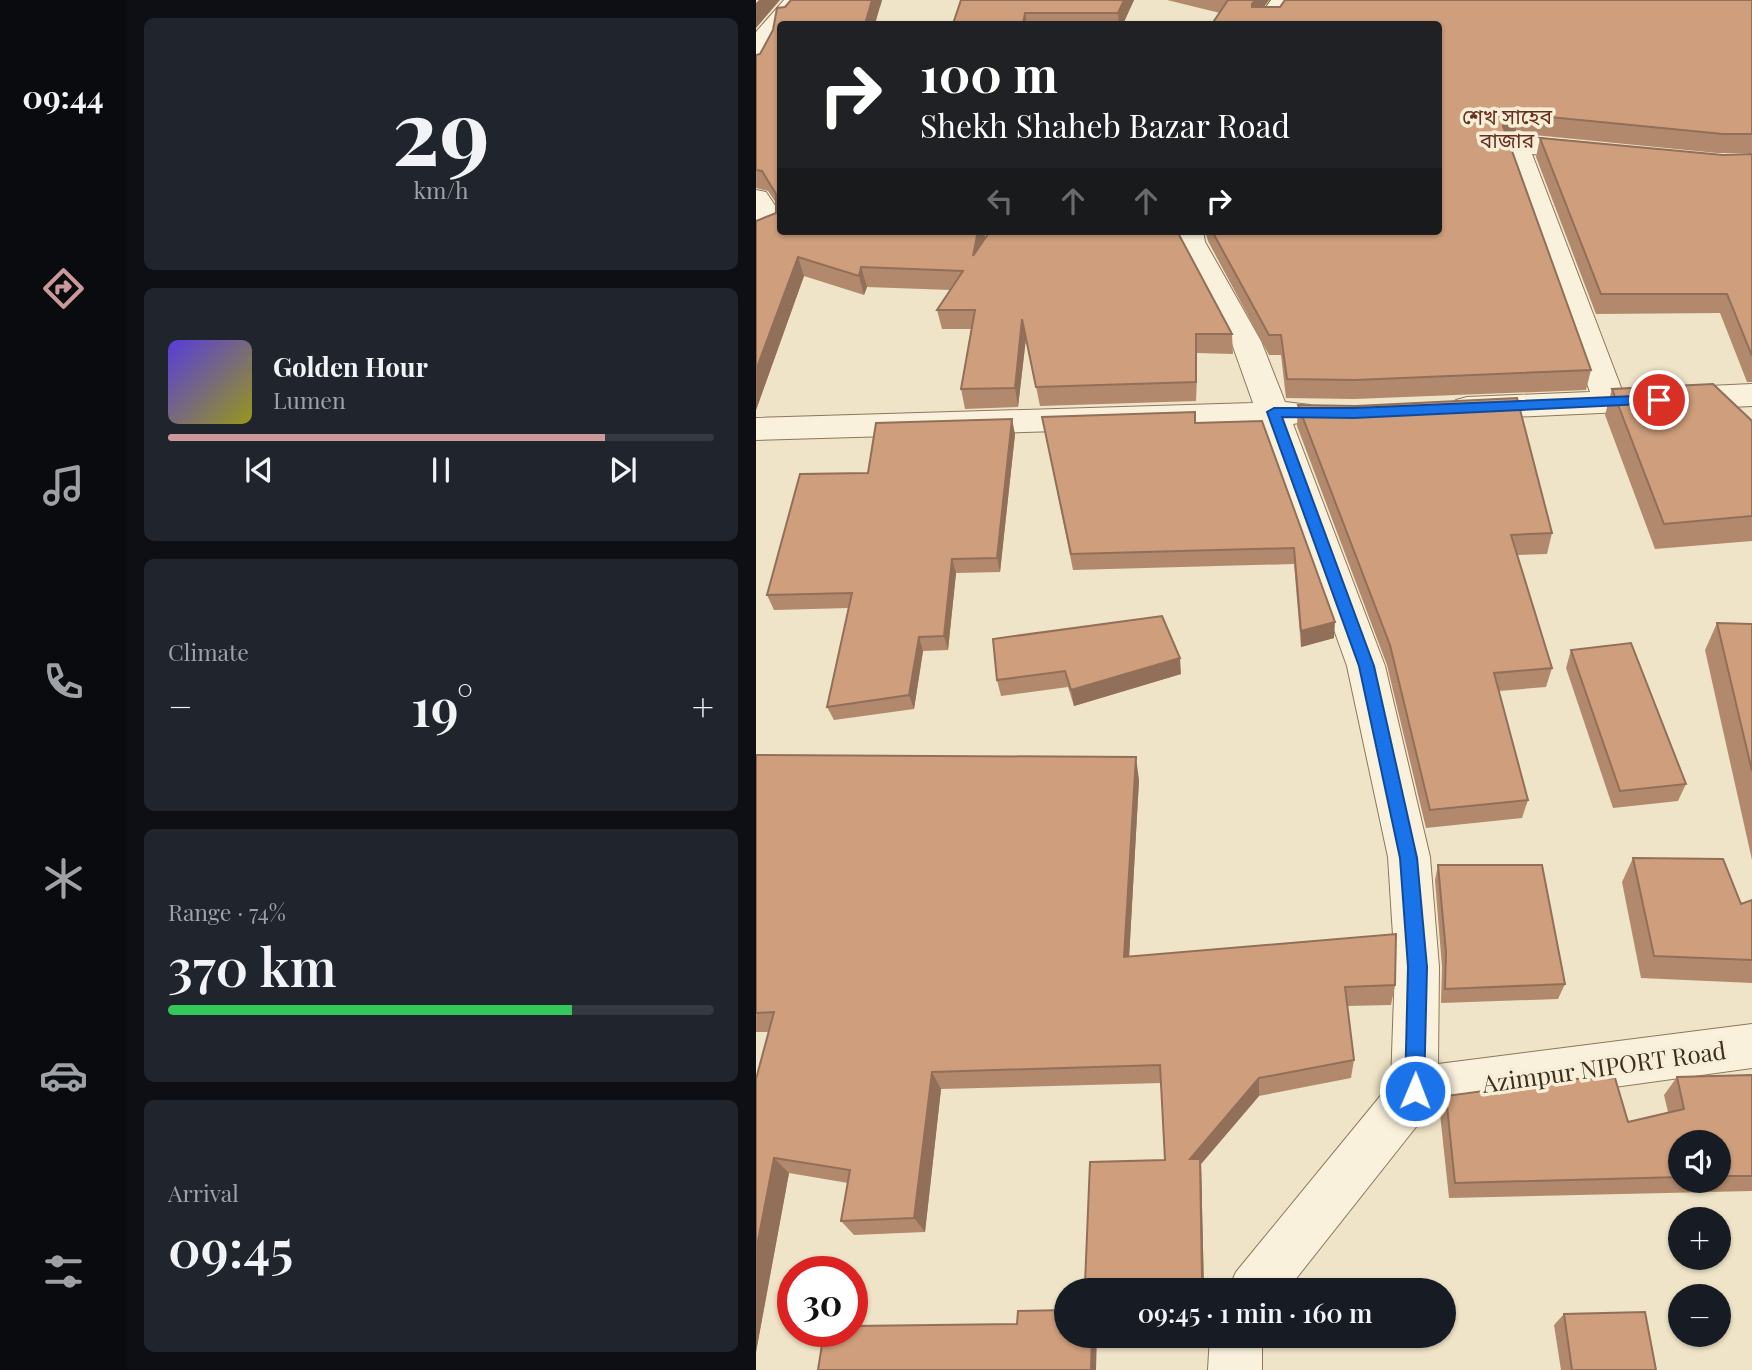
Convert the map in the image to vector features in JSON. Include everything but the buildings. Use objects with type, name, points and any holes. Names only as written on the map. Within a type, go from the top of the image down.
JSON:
[{"type":"street","points":[[778,21],[797,0]]},
{"type":"street","points":[[1268,21],[1283,0]]},
{"type":"street","points":[[756,65],[768,32],[777,22]]},
{"type":"street","points":[[1610,402],[1515,144],[1623,155]]},
{"type":"street","points":[[756,198],[770,225]]},
{"type":"street","points":[[1190,235],[1191,242],[1246,341],[1366,666],[1409,858],[1418,967],[1415,1091],[1264,1278]]},
{"type":"street","points":[[1435,410],[1752,395]]},
{"type":"street","points":[[1719,397],[1752,424]]},
{"type":"street","points":[[756,429],[1274,412],[1327,413]]},
{"type":"street","name":"Azimpur NIPORT Road","points":[[1415,1091],[1752,1046]]},
{"type":"street","points":[[1235,1370],[1236,1348]]},
{"type":"district","name":"শেখ সাহেব বাজার","points":[[1507,127]]},
{"type":"route","points":[[1415,1091],[1418,967],[1409,858],[1366,666],[1274,412],[1354,413],[1659,400]]}]
